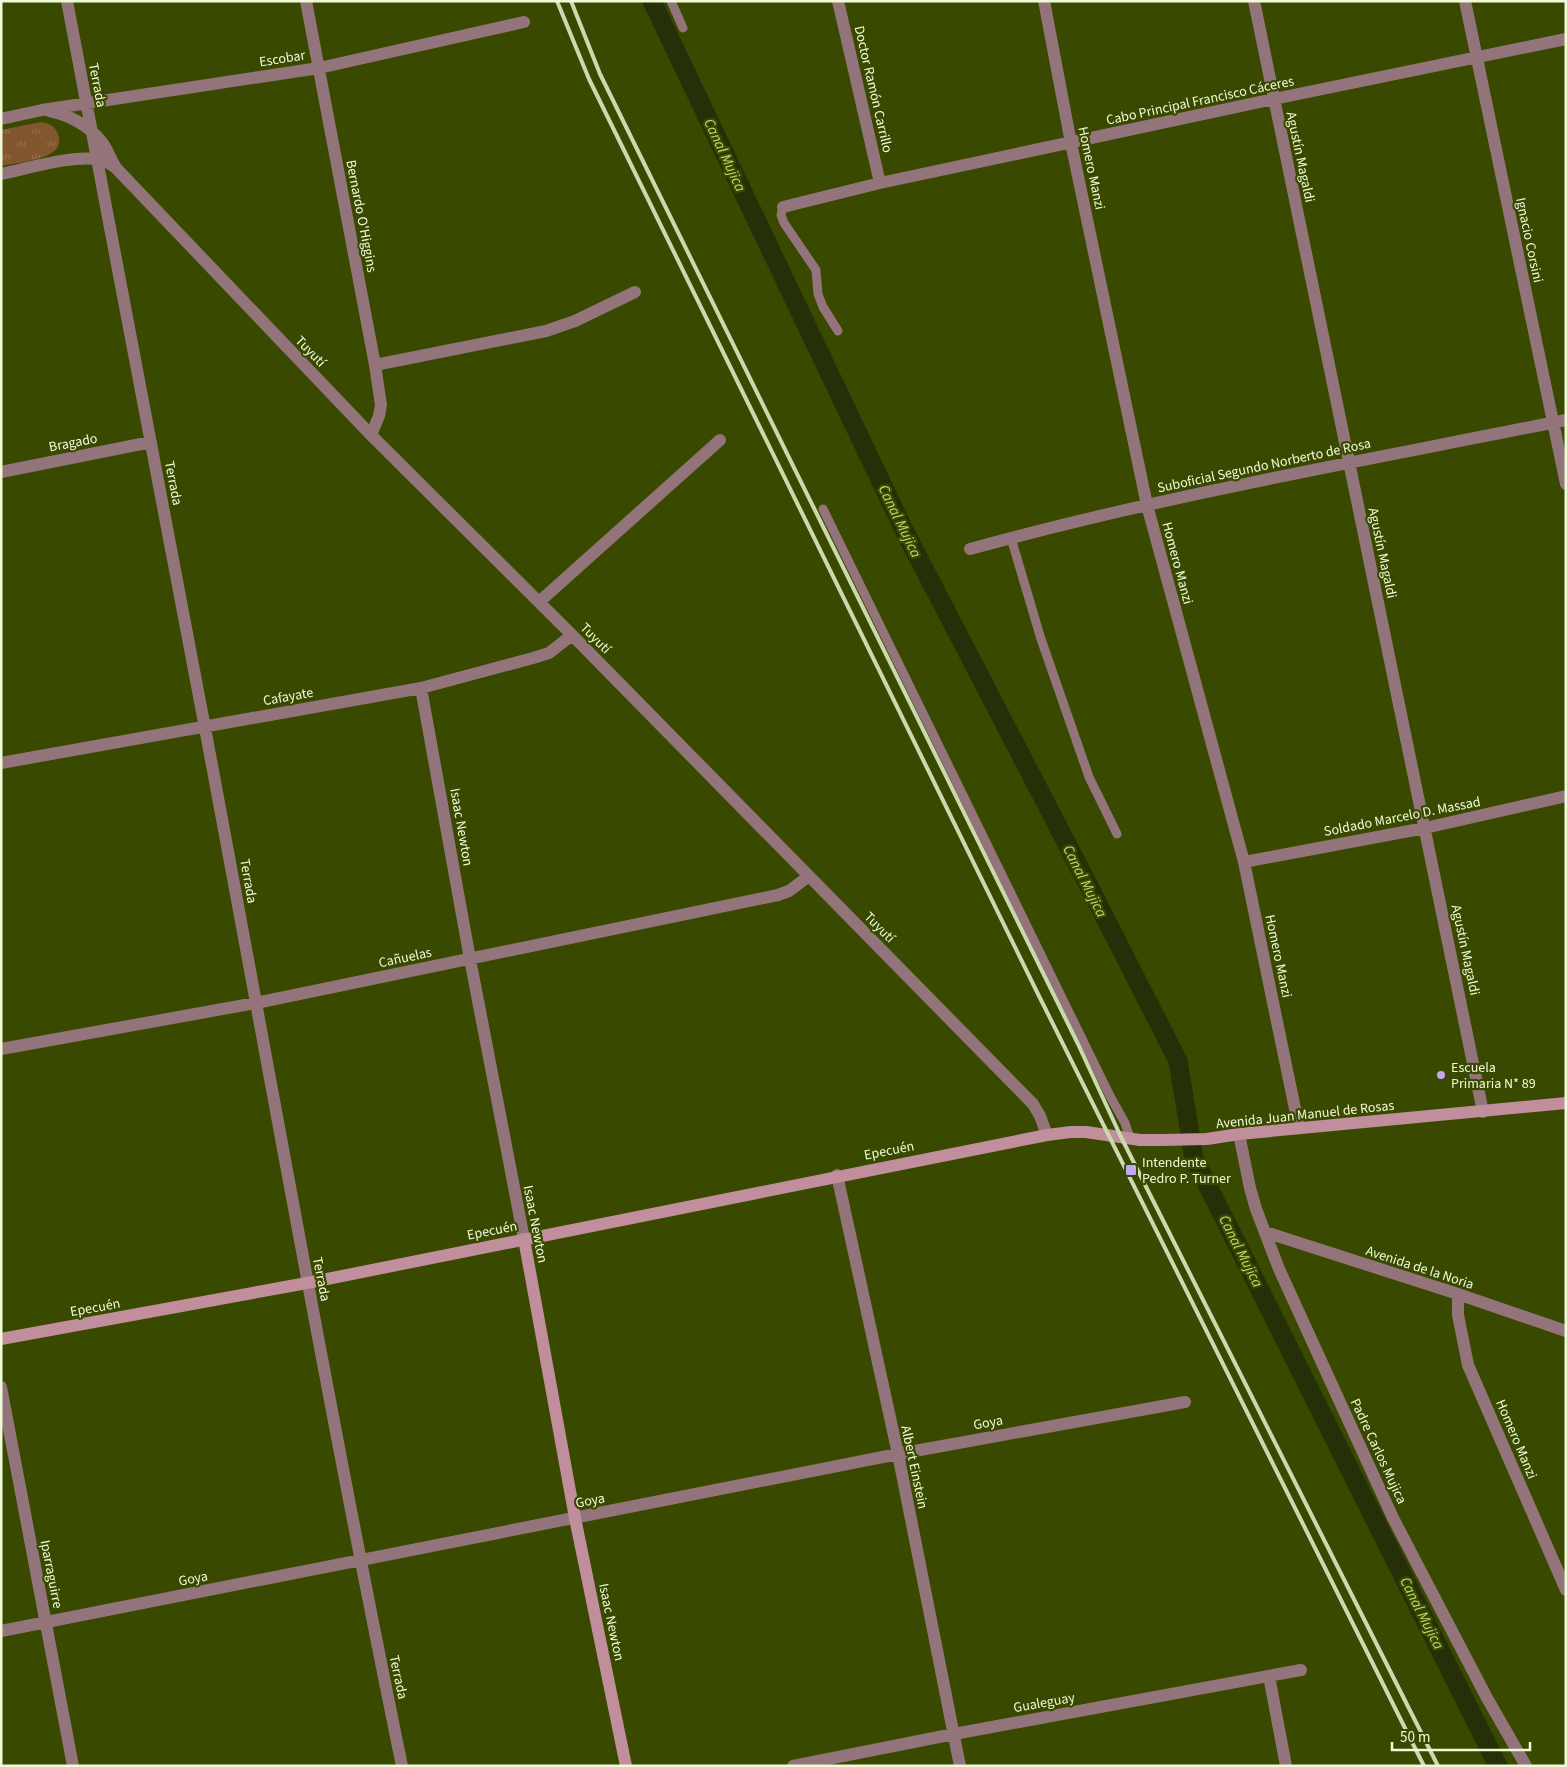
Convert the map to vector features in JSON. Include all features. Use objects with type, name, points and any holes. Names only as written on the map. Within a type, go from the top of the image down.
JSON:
[{"type":"street","name":"Terrada","points":[[67,1],[205,726],[307,1283],[402,1766]]},
{"type":"street","name":"Bernardo O'Higgins","points":[[306,1],[381,405],[379,416],[371,435]]},
{"type":"street","name":"Doctor Ramón Carrillo","points":[[838,1],[880,183]]},
{"type":"street","name":"Homero Manzi","points":[[1044,1],[1071,143],[1147,504],[1244,862],[1299,1128]]},
{"type":"street","name":"Agustín Magaldi","points":[[1254,1],[1483,1112]]},
{"type":"street","name":"Ignacio Corsini","points":[[1465,1],[1566,484]]},
{"type":"street","name":"Escobar","points":[[1,118],[86,103],[319,68],[524,22]]},
{"type":"street","name":"Cabo Principal Francisco Cáceres","points":[[783,207],[880,183],[1566,39]]},
{"type":"street","name":"Escobar","points":[[42,110],[57,112],[74,119],[92,133],[101,141],[116,168]]},
{"type":"street","points":[[1,174],[86,159],[104,161],[116,168]]},
{"type":"street","name":"Tuyutí","points":[[116,168],[371,435],[572,635],[1033,1104],[1047,1134]]},
{"type":"street","points":[[375,365],[546,330],[575,321],[635,292]]},
{"type":"street","name":"Suboficial Segundo Norberto de Rosa","points":[[970,549],[1147,504],[1566,420]]},
{"type":"street","points":[[539,602],[720,440]]},
{"type":"street","name":"Bragado","points":[[1,472],[151,442]]},
{"type":"street","name":"Cafayate","points":[[1,763],[421,688],[549,653],[572,635]]},
{"type":"street","name":"Isaac Newton","points":[[421,688],[575,1518],[626,1766]]},
{"type":"street","name":"Soldado Marcelo D. Massad","points":[[1244,862],[1425,828],[1566,796]]},
{"type":"street","name":"Cañuelas","points":[[1,1049],[256,1003],[778,895],[789,891],[809,876]]},
{"type":"street","name":"Avenida Juan Manuel de Rosas","points":[[1047,1134],[1071,1132],[1163,1140],[1207,1139],[1239,1134],[1566,1103]]},
{"type":"street","name":"Epecuén","points":[[1,1339],[307,1283],[1047,1134]]},
{"type":"street","name":"Padre Carlos Mujica","points":[[1239,1134],[1250,1188],[1279,1269],[1393,1518],[1487,1698],[1526,1766]]},
{"type":"street","name":"Albert Einstein","points":[[837,1175],[898,1454],[960,1766]]},
{"type":"street","name":"Avenida de la Noria","points":[[1265,1232],[1566,1331]]},
{"type":"street","name":"Homero Manzi","points":[[1458,1294],[1458,1315],[1468,1365],[1566,1590]]},
{"type":"street","name":"Iparraguirre","points":[[1,1387],[73,1766]]},
{"type":"street","name":"Goya","points":[[1,1630],[898,1454],[1185,1402]]},
{"type":"street","name":"Gualeguay","points":[[793,1766],[954,1734],[1301,1670]]},
{"type":"street","points":[[1269,1676],[1286,1766]]},
{"type":"lane","points":[[671,1],[682,28]]},
{"type":"lane","points":[[783,207],[780,215],[816,270],[820,300],[838,331]]},
{"type":"lane","points":[[823,510],[1125,1123],[1130,1138]]},
{"type":"lane","points":[[1011,538],[1041,639],[1089,778],[1117,834]]},
{"type":"green space","points":[[41,122],[51,125],[56,130],[59,141],[57,149],[41,158],[1,166],[1,130]]},
{"type":"waterway","name":"Canal Mujica","points":[[652,1],[904,530],[1178,1061],[1194,1158],[1498,1766]]},
{"type":"railway","points":[[557,1],[589,79],[1038,994],[1424,1766]]},
{"type":"railway","points":[[571,1],[600,74],[1078,1044],[1121,1137],[1438,1766]]},
{"type":"place","name":"Escuela Primaria N* 89","points":[[1441,1075]]},
{"type":"place","name":"Intendente Pedro P. Turner","points":[[1131,1170]]}]
